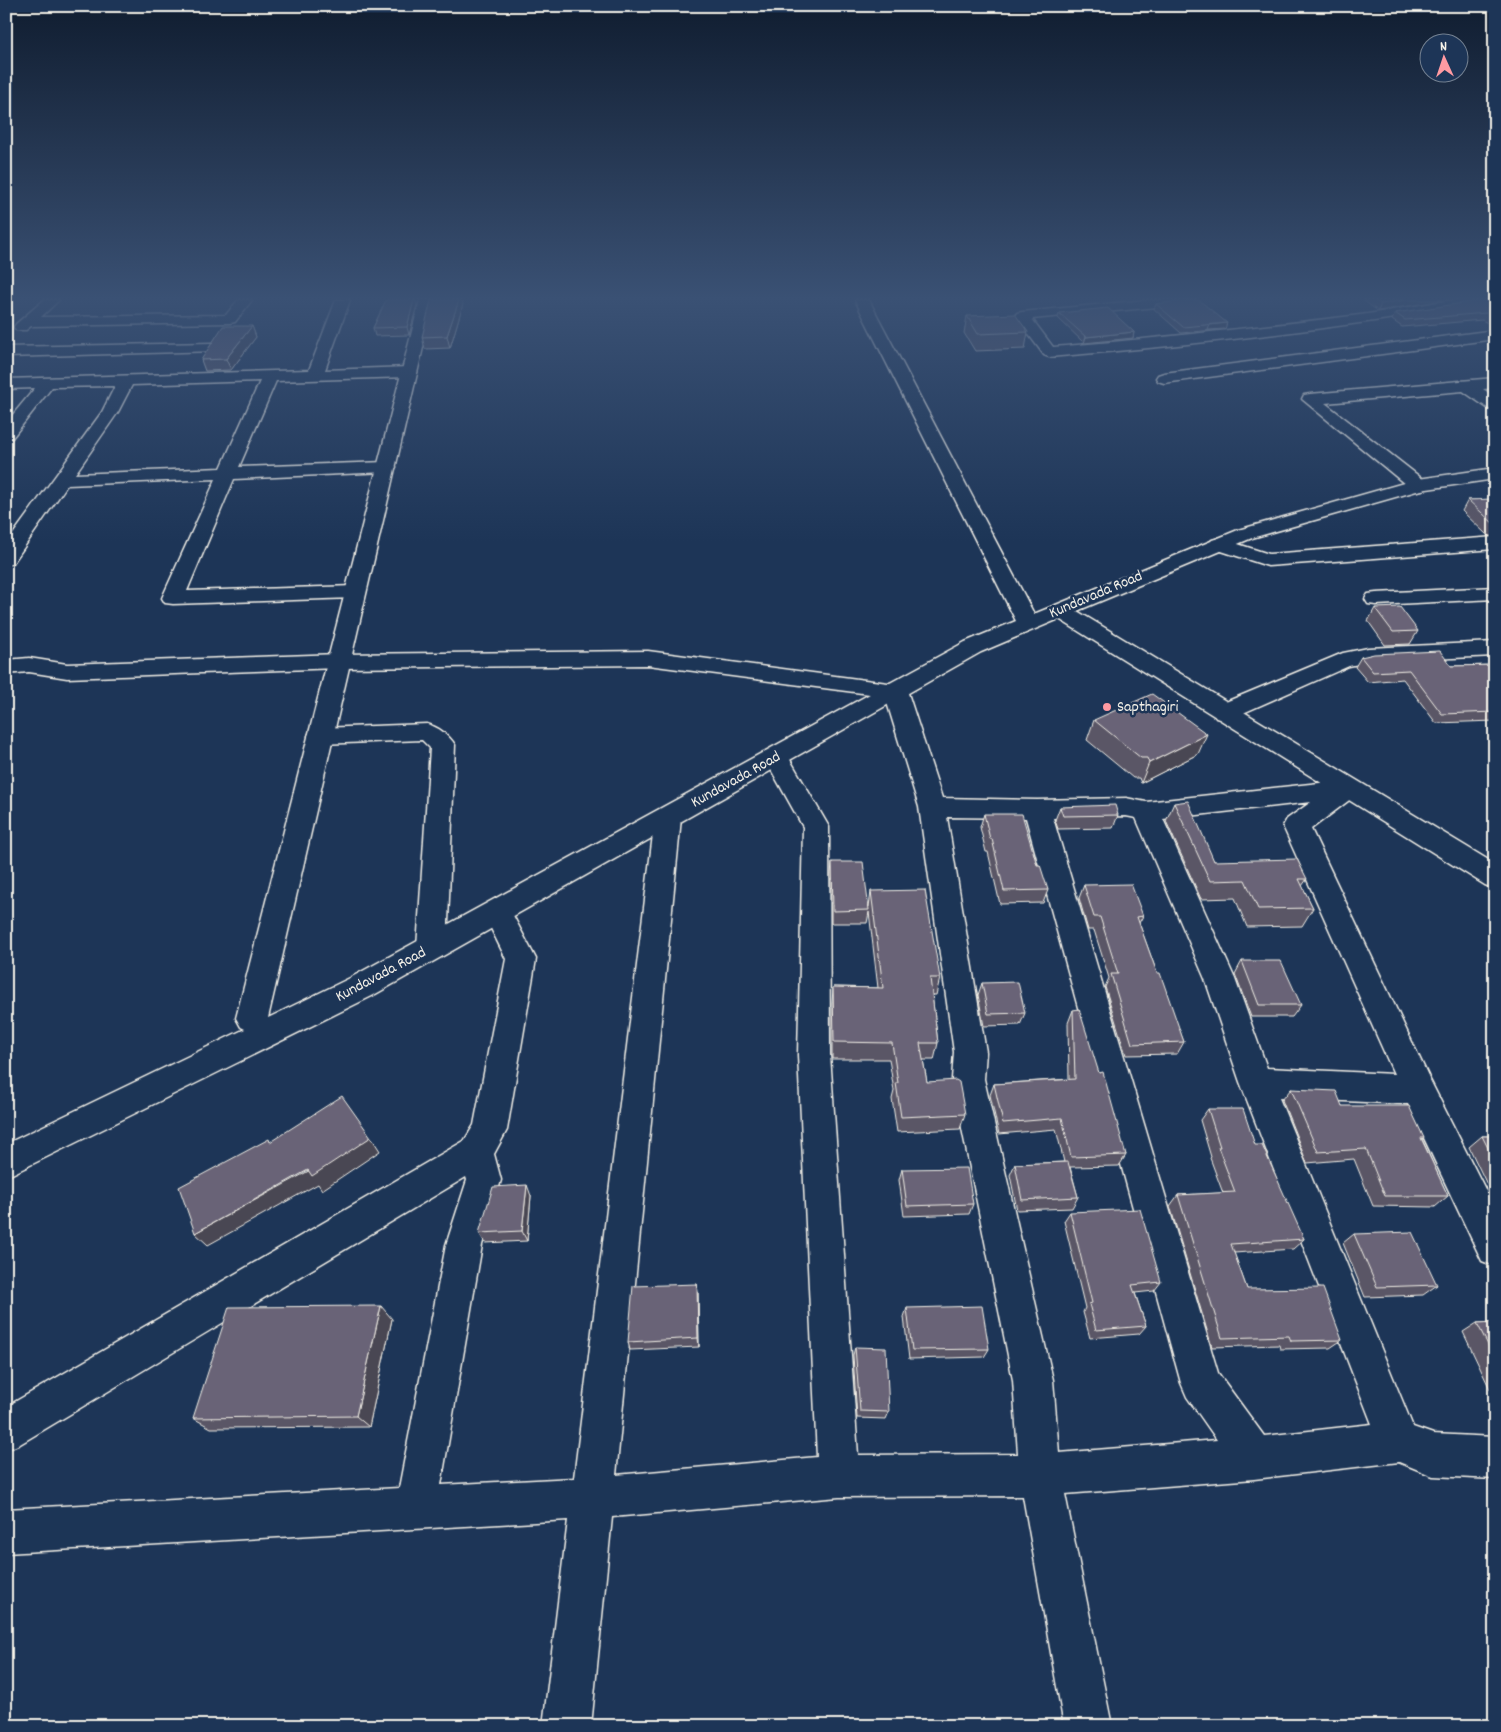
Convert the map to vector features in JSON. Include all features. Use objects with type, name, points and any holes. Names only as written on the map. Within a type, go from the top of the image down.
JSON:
[{"type":"street","points":[[6,384],[94,381]]},
{"type":"street","points":[[6,559],[110,412],[126,381]]},
{"type":"street","points":[[268,381],[173,598],[355,592]]},
{"type":"street","points":[[252,1018],[407,381]]},
{"type":"street","points":[[903,381],[1028,624]]},
{"type":"street","points":[[6,434],[48,382]]},
{"type":"street","points":[[1418,485],[1310,399],[1495,383]]},
{"type":"street","points":[[1466,385],[1495,404]]},
{"type":"street","points":[[62,480],[387,467]]},
{"type":"street","name":"Kundavada Road","points":[[6,1161],[361,987],[668,818],[973,646],[1245,534],[1418,485],[1495,473]]},
{"type":"street","points":[[1219,544],[1268,560],[1495,543]]},
{"type":"street","points":[[1376,600],[1495,593]]},
{"type":"street","points":[[1060,610],[1347,789],[1495,878]]},
{"type":"street","points":[[1224,712],[1344,660],[1368,655],[1495,649]]},
{"type":"street","points":[[6,667],[29,665],[67,671],[339,661],[648,658],[895,690],[932,808],[970,1052],[968,1079],[1033,1380],[1040,1475],[1088,1726]]},
{"type":"street","points":[[320,736],[427,732],[443,745],[432,948]]},
{"type":"street","points":[[776,757],[816,827],[814,1056],[839,1476]]},
{"type":"street","points":[[932,808],[1126,808],[1146,811],[1347,789]]},
{"type":"street","points":[[1347,789],[1296,826],[1418,1090],[1495,1248]]},
{"type":"street","points":[[1037,809],[1201,1383],[1254,1458]]},
{"type":"street","points":[[1146,811],[1220,979],[1256,1082],[1399,1442]]},
{"type":"street","points":[[567,1726],[668,818]]},
{"type":"street","points":[[6,1430],[476,1152],[490,1130],[520,960],[497,912]]},
{"type":"street","points":[[1256,1082],[1418,1090]]},
{"type":"street","points":[[416,1509],[464,1245],[484,1180],[476,1152]]},
{"type":"street","points":[[6,1530],[592,1498],[839,1476],[1040,1475],[1254,1458],[1399,1442],[1433,1455],[1495,1458]]},
{"type":"building","points":[[1495,499],[1495,525],[1468,500]]},
{"type":"building","points":[[1400,607],[1418,631],[1393,632],[1375,608]]},
{"type":"building","points":[[1440,651],[1451,666],[1495,665],[1495,712],[1442,714],[1409,670],[1373,672],[1361,657],[1374,654]]},
{"type":"building","points":[[1152,694],[1207,734],[1149,763],[1147,758],[1141,758],[1094,720]]},
{"type":"building","points":[[1188,801],[1214,861],[1297,859],[1307,879],[1299,879],[1313,908],[1258,909],[1245,880],[1210,881],[1174,803]]},
{"type":"building","points":[[1115,805],[1118,815],[1063,816],[1060,807]]},
{"type":"building","points":[[984,814],[1022,814],[1037,865],[1040,865],[1048,890],[1004,891]]},
{"type":"building","points":[[832,862],[863,862],[869,910],[833,911]]},
{"type":"building","points":[[1131,884],[1143,916],[1137,917],[1157,973],[1160,973],[1184,1042],[1132,1044],[1111,974],[1118,974],[1100,917],[1094,917],[1084,885]]},
{"type":"building","points":[[925,890],[940,978],[930,978],[938,1043],[920,1043],[927,1082],[956,1080],[959,1082],[965,1114],[901,1117],[892,1043],[834,1042],[833,987],[883,988],[871,891]]},
{"type":"building","points":[[1242,961],[1281,961],[1301,1005],[1259,1005]]},
{"type":"building","points":[[1018,982],[1025,1013],[988,1014],[982,983]]},
{"type":"building","points":[[1079,1009],[1099,1073],[1103,1072],[1126,1155],[1071,1157],[1062,1118],[1003,1123],[994,1084],[1075,1079],[1073,1010]]},
{"type":"building","points":[[1291,1089],[1336,1091],[1342,1106],[1409,1106],[1424,1138],[1421,1138],[1448,1196],[1385,1196],[1366,1149],[1318,1152]]},
{"type":"building","points":[[342,1096],[371,1137],[312,1176],[308,1170],[195,1233],[179,1187],[269,1139],[270,1142]]},
{"type":"building","points":[[1208,1109],[1243,1109],[1255,1145],[1262,1145],[1304,1239],[1231,1244],[1247,1289],[1323,1288],[1342,1340],[1291,1341],[1289,1336],[1222,1338],[1178,1195],[1235,1192],[1218,1147],[1220,1147]]},
{"type":"building","points":[[1482,1136],[1495,1136],[1495,1162]]},
{"type":"building","points":[[1068,1162],[1078,1197],[1022,1200],[1015,1164]]},
{"type":"building","points":[[967,1168],[973,1204],[907,1206],[902,1169]]},
{"type":"building","points":[[527,1185],[522,1231],[479,1233],[493,1187]]},
{"type":"building","points":[[1140,1209],[1161,1282],[1132,1285],[1146,1326],[1096,1330],[1089,1304],[1092,1303],[1070,1212]]},
{"type":"building","points":[[1412,1232],[1437,1285],[1377,1287],[1354,1234]]},
{"type":"building","points":[[697,1284],[698,1338],[628,1342],[633,1286]]},
{"type":"building","points":[[381,1306],[356,1416],[193,1418],[229,1307]]},
{"type":"building","points":[[982,1306],[989,1349],[912,1350],[907,1308]]},
{"type":"building","points":[[1495,1322],[1495,1359],[1477,1323]]},
{"type":"building","points":[[855,1347],[886,1348],[889,1412],[860,1411]]},
{"type":"place","name":"Sapthagiri","points":[[1107,707]]}]
